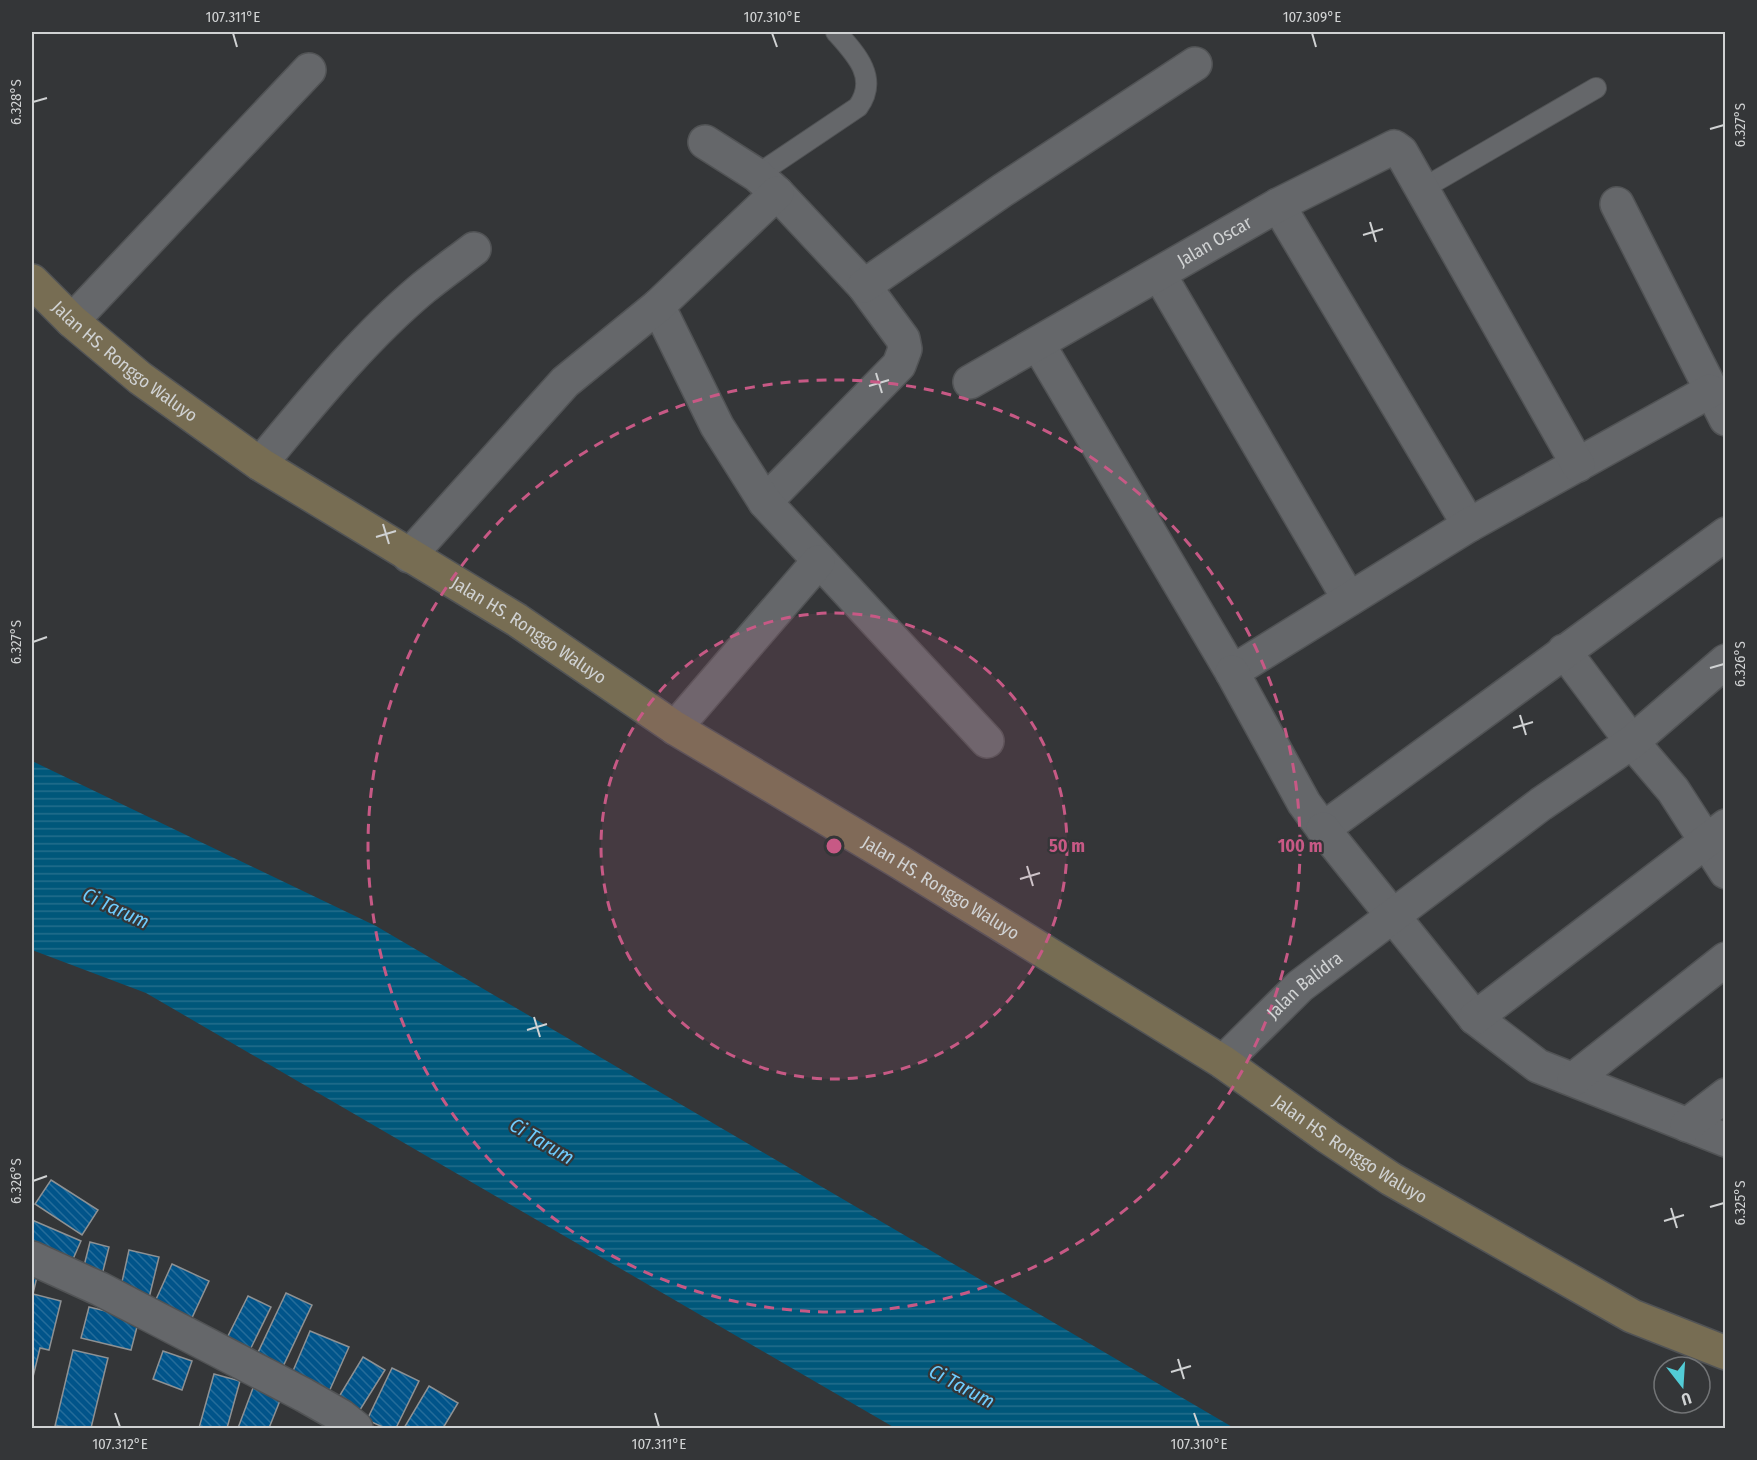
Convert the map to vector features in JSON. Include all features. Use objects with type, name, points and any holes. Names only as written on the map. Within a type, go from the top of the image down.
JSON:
[{"type":"street","points":[[864,286],[1003,190],[1195,64]]},
{"type":"street","points":[[72,321],[309,70]]},
{"type":"street","points":[[705,142],[767,184],[864,286],[903,339],[905,348],[899,365],[765,502]]},
{"type":"street","name":"Jalan Oscar","points":[[970,382],[1278,205],[1394,147],[1401,152],[1422,189]]},
{"type":"street","points":[[410,556],[565,382],[658,306],[767,184]]},
{"type":"street","points":[[1422,189],[1578,465]]},
{"type":"street","points":[[1617,204],[1725,419]]},
{"type":"street","points":[[1278,205],[1469,525]]},
{"type":"street","points":[[260,464],[381,326],[423,288],[474,249]]},
{"type":"street","points":[[1159,274],[1348,600]]},
{"type":"street","name":"Jalan HS. Ronggo Waluyo","points":[[32,281],[72,321],[140,378],[260,464],[517,620],[675,728],[888,855],[1223,1062],[1382,1173],[1556,1275],[1632,1316],[1725,1353]]},
{"type":"street","points":[[658,306],[717,426],[765,502],[818,562],[987,741]]},
{"type":"street","points":[[1038,344],[1232,672],[1304,803],[1475,1018],[1538,1066],[1725,1140]]},
{"type":"street","points":[[1232,672],[1469,525],[1710,391]]},
{"type":"street","points":[[1323,829],[1725,534]]},
{"type":"street","points":[[675,728],[818,562]]},
{"type":"street","points":[[1564,651],[1632,742],[1673,790],[1716,833],[1725,872]]},
{"type":"street","name":"Jalan Balidra","points":[[1223,1062],[1300,986],[1392,914],[1541,804],[1632,742],[1725,661]]},
{"type":"street","points":[[1475,1018],[1716,833]]},
{"type":"street","points":[[1574,1079],[1725,959]]},
{"type":"street","points":[[1687,1125],[1725,1095]]},
{"type":"street","points":[[32,1258],[100,1289],[304,1395],[341,1416],[356,1428]]},
{"type":"lane","points":[[767,184],[858,107],[864,98],[866,74],[860,60],[836,32]]},
{"type":"lane","points":[[1422,189],[1596,88]]},
{"type":"water","name":"Ci Tarum","points":[[32,761],[376,926],[1234,1428],[895,1428],[146,993],[32,950]]},
{"type":"building","points":[[51,1180],[98,1210],[82,1235],[35,1204]]},
{"type":"building","points":[[32,1220],[81,1241],[69,1268],[32,1252]]},
{"type":"building","points":[[90,1242],[109,1247],[101,1279],[82,1274]]},
{"type":"building","points":[[129,1250],[159,1257],[149,1298],[120,1291]]},
{"type":"building","points":[[172,1264],[209,1281],[190,1322],[153,1306]]},
{"type":"building","points":[[32,1270],[38,1272],[33,1294],[61,1301],[49,1350],[40,1348],[32,1381]]},
{"type":"building","points":[[286,1293],[312,1305],[279,1375],[253,1363]]},
{"type":"building","points":[[248,1296],[271,1307],[247,1356],[224,1344]]},
{"type":"building","points":[[89,1307],[139,1319],[131,1350],[81,1338]]},
{"type":"building","points":[[310,1331],[349,1347],[328,1394],[290,1378]]},
{"type":"building","points":[[73,1350],[108,1358],[91,1428],[55,1426]]},
{"type":"building","points":[[163,1351],[192,1361],[182,1390],[153,1379]]},
{"type":"building","points":[[363,1357],[385,1370],[358,1413],[337,1400]]},
{"type":"building","points":[[392,1368],[419,1381],[396,1428],[385,1428],[367,1420]]},
{"type":"building","points":[[214,1374],[240,1381],[227,1428],[199,1428]]},
{"type":"building","points":[[429,1386],[458,1403],[443,1428],[404,1428]]},
{"type":"building","points":[[253,1388],[281,1398],[269,1428],[238,1428]]}]
